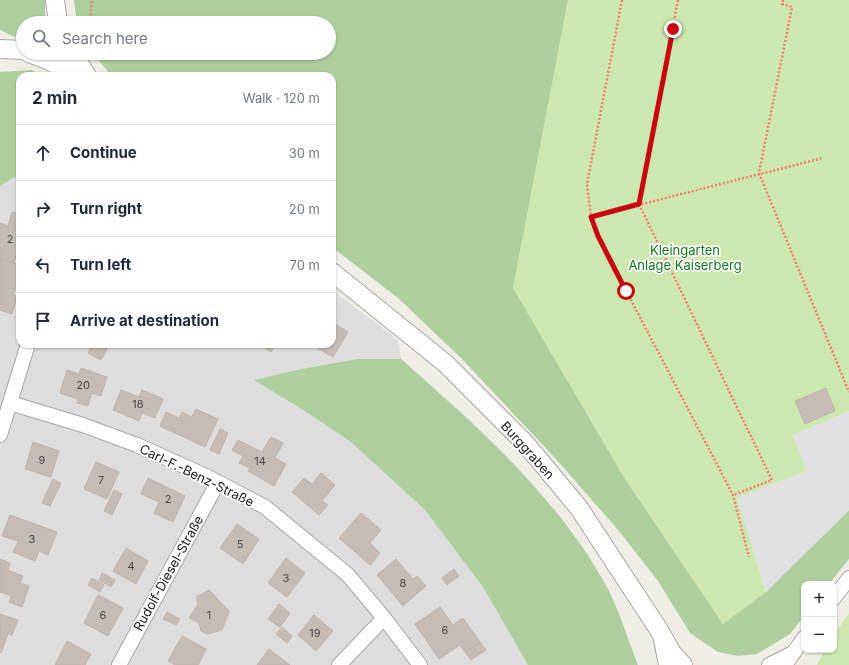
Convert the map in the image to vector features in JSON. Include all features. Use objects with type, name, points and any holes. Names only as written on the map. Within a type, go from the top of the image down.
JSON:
[{"type":"street","points":[[55,0],[57,16]]},
{"type":"street","points":[[0,49],[16,50]]},
{"type":"street","points":[[44,60],[69,72]]},
{"type":"street","points":[[77,60],[84,72]]},
{"type":"street","name":"Burggraben","points":[[336,275],[445,363],[525,443],[579,508],[659,630],[672,653],[683,665]]},
{"type":"street","points":[[0,435],[27,348]]},
{"type":"street","name":"Carl-F.-Benz-Straße","points":[[10,403],[83,425],[130,443],[218,482],[265,508],[348,575],[384,618],[420,665]]},
{"type":"street","name":"Rudolf-Diesel-Straße","points":[[119,665],[218,482]]},
{"type":"street","points":[[837,594],[849,578]]},
{"type":"street","points":[[339,665],[384,618]]},
{"type":"street","points":[[659,630],[666,665]]},
{"type":"street","points":[[786,665],[794,659],[801,644]]},
{"type":"street","points":[[769,665],[794,659]]},
{"type":"path","points":[[91,16],[92,0]]},
{"type":"path","points":[[622,0],[586,184],[591,217],[598,236],[733,495],[749,557]]},
{"type":"path","points":[[678,0],[639,204],[772,480],[733,495]]},
{"type":"path","points":[[783,0],[782,4],[792,7],[759,173],[849,392]]},
{"type":"path","points":[[591,217],[759,173],[823,158]]},
{"type":"shaded area","points":[[16,176],[16,348],[336,348],[336,293],[398,340],[401,359],[351,442],[425,510],[483,587],[528,665],[0,665],[0,186]]},
{"type":"shaded area","points":[[849,411],[849,510],[766,592],[737,498],[807,471],[792,435]]},
{"type":"green space","points":[[0,0],[45,0],[46,16],[16,16],[16,38],[0,30]]},
{"type":"green space","points":[[74,0],[568,0],[513,288],[625,479],[723,624],[766,592],[849,510],[849,559],[831,581],[801,581],[801,620],[790,634],[757,654],[738,656],[718,652],[690,633],[658,581],[619,531],[556,459],[461,358],[398,298],[336,250],[336,72],[109,72],[98,60],[336,60],[336,16],[76,16]]},
{"type":"green space","name":"Kleingarten Anlage Kaiserberg","points":[[568,0],[849,0],[849,411],[793,435],[807,471],[737,498],[766,592],[723,624],[625,479],[513,288]]},
{"type":"green space","points":[[32,70],[36,72],[16,72],[16,176],[0,186],[0,72]]},
{"type":"green space","points":[[358,359],[401,359],[487,437],[515,465],[541,494],[588,555],[608,589],[638,665],[528,665],[483,587],[425,510],[351,442],[305,411],[254,380],[302,369]]},
{"type":"green space","points":[[849,613],[849,665],[817,665],[823,653],[837,653],[837,631]]},
{"type":"building","points":[[12,212],[16,213],[16,256],[14,263],[0,259],[0,223],[8,226]]},
{"type":"building","points":[[0,259],[16,264],[16,286],[13,295],[16,296],[16,300],[12,314],[0,310]]},
{"type":"building","points":[[336,324],[348,332],[333,357],[317,348],[336,348]]},
{"type":"building","points":[[91,348],[108,348],[101,360],[88,353]]},
{"type":"building","points":[[264,348],[273,348],[271,352]]},
{"type":"building","points":[[81,368],[107,377],[101,396],[92,393],[88,406],[77,403],[78,399],[60,393],[67,370],[79,374]]},
{"type":"building","points":[[826,388],[835,411],[805,424],[795,401]]},
{"type":"building","points":[[121,390],[139,397],[142,390],[163,399],[155,418],[142,413],[139,421],[113,410]]},
{"type":"building","points":[[196,409],[218,419],[205,447],[160,426],[166,412],[179,418],[182,412],[192,417]]},
{"type":"building","points":[[220,429],[228,433],[219,454],[210,450]]},
{"type":"building","points":[[271,437],[283,443],[275,458],[286,464],[274,486],[248,471],[250,468],[239,463],[243,456],[232,450],[238,440],[262,452]]},
{"type":"building","points":[[33,442],[59,451],[51,477],[25,469]]},
{"type":"building","points":[[96,462],[119,472],[107,499],[84,489]]},
{"type":"building","points":[[321,473],[335,485],[322,501],[328,505],[319,515],[292,492],[304,478],[312,484]]},
{"type":"building","points":[[148,478],[185,496],[173,522],[154,513],[159,502],[141,494]]},
{"type":"building","points":[[53,479],[61,483],[50,506],[42,503]]},
{"type":"building","points":[[114,490],[122,494],[112,515],[104,511]]},
{"type":"building","points":[[361,513],[381,530],[370,543],[380,553],[370,565],[339,538]]},
{"type":"building","points":[[10,515],[57,532],[48,555],[39,551],[35,561],[13,552],[18,541],[2,536]]},
{"type":"building","points":[[237,524],[259,539],[243,564],[220,548]]},
{"type":"building","points":[[126,548],[148,561],[136,584],[113,571]]},
{"type":"building","points":[[286,558],[305,573],[287,597],[268,583]]},
{"type":"building","points":[[0,559],[10,563],[8,570],[23,576],[20,583],[29,586],[22,607],[9,602],[11,596],[0,592]]},
{"type":"building","points":[[396,559],[413,579],[417,576],[426,586],[403,606],[377,575]]},
{"type":"building","points":[[454,569],[459,576],[447,585],[442,578]]},
{"type":"building","points":[[102,573],[115,580],[111,587],[99,580]]},
{"type":"building","points":[[92,578],[104,585],[100,592],[88,585]]},
{"type":"building","points":[[209,590],[229,611],[222,630],[207,634],[201,631],[199,623],[189,618],[198,604],[196,597]]},
{"type":"building","points":[[98,595],[123,608],[108,636],[84,623]]},
{"type":"building","points":[[279,604],[290,613],[280,627],[268,619]]},
{"type":"building","points":[[440,607],[453,625],[463,618],[480,642],[465,652],[460,645],[439,659],[415,624]]},
{"type":"building","points":[[167,612],[180,619],[176,625],[163,619]]},
{"type":"building","points":[[0,614],[18,620],[12,635],[8,634],[1,653]]},
{"type":"building","points":[[314,615],[333,631],[316,651],[298,635]]},
{"type":"building","points":[[282,627],[292,636],[287,643],[276,634]]},
{"type":"building","points":[[182,636],[206,649],[198,665],[175,665],[168,661]]},
{"type":"building","points":[[67,641],[91,654],[85,665],[55,665]]},
{"type":"building","points":[[480,642],[486,650],[471,660],[465,652]]},
{"type":"building","points":[[269,649],[290,665],[257,665]]},
{"type":"route","points":[[626,291],[598,236],[591,217],[639,204],[673,29]]}]
